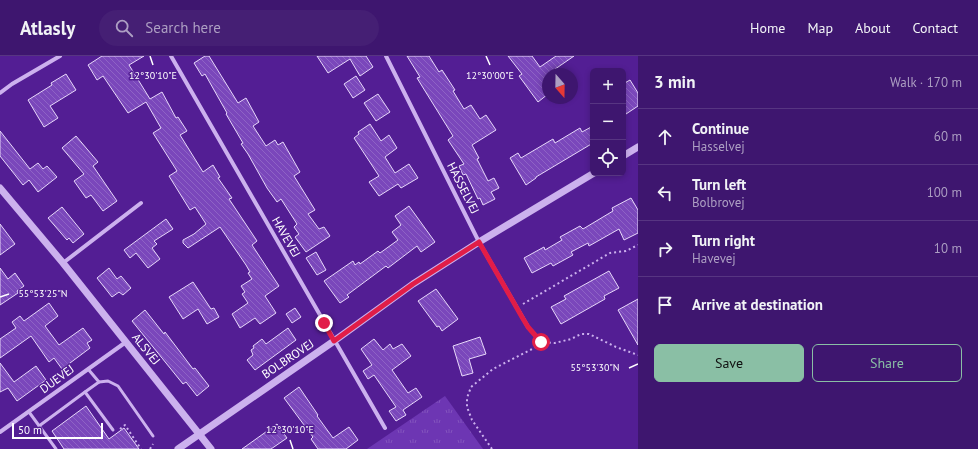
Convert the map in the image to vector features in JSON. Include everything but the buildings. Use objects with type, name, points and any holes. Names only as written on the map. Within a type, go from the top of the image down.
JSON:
[{"type":"street","points":[[0,93],[12,84],[60,56]]},
{"type":"street","name":"HAVEVEJ","points":[[171,56],[334,341],[386,428]]},
{"type":"street","name":"HASSELVEJ","points":[[386,56],[479,242],[528,327]]},
{"type":"street","points":[[626,154],[638,147]]},
{"type":"street","name":"BOLBROVEJ","points":[[178,449],[334,341],[413,284],[479,242],[590,175]]},
{"type":"street","name":"ALSVEJ","points":[[0,188],[63,263],[211,449]]},
{"type":"street","points":[[63,263],[141,203]]},
{"type":"street","name":"DUEVEJ","points":[[0,432],[126,342]]},
{"type":"lane","points":[[88,369],[98,382]]},
{"type":"lane","points":[[39,426],[98,382],[108,381],[118,386],[154,436]]},
{"type":"lane","points":[[85,392],[113,430]]},
{"type":"lane","points":[[29,412],[56,449]]},
{"type":"path","points":[[517,308],[610,253],[626,251],[638,245]]},
{"type":"path","points":[[528,327],[541,342],[555,343],[571,339],[581,334],[589,334],[616,347],[638,355]]},
{"type":"path","points":[[492,449],[472,420],[467,407],[467,398],[471,387],[494,369],[536,347],[541,342]]},
{"type":"path","points":[[113,430],[116,432],[125,425],[141,449]]},
{"type":"green space","points":[[445,396],[483,449],[367,449]]},
{"type":"route","points":[[324,323],[334,341],[413,284],[479,242],[528,327],[541,342]]}]
